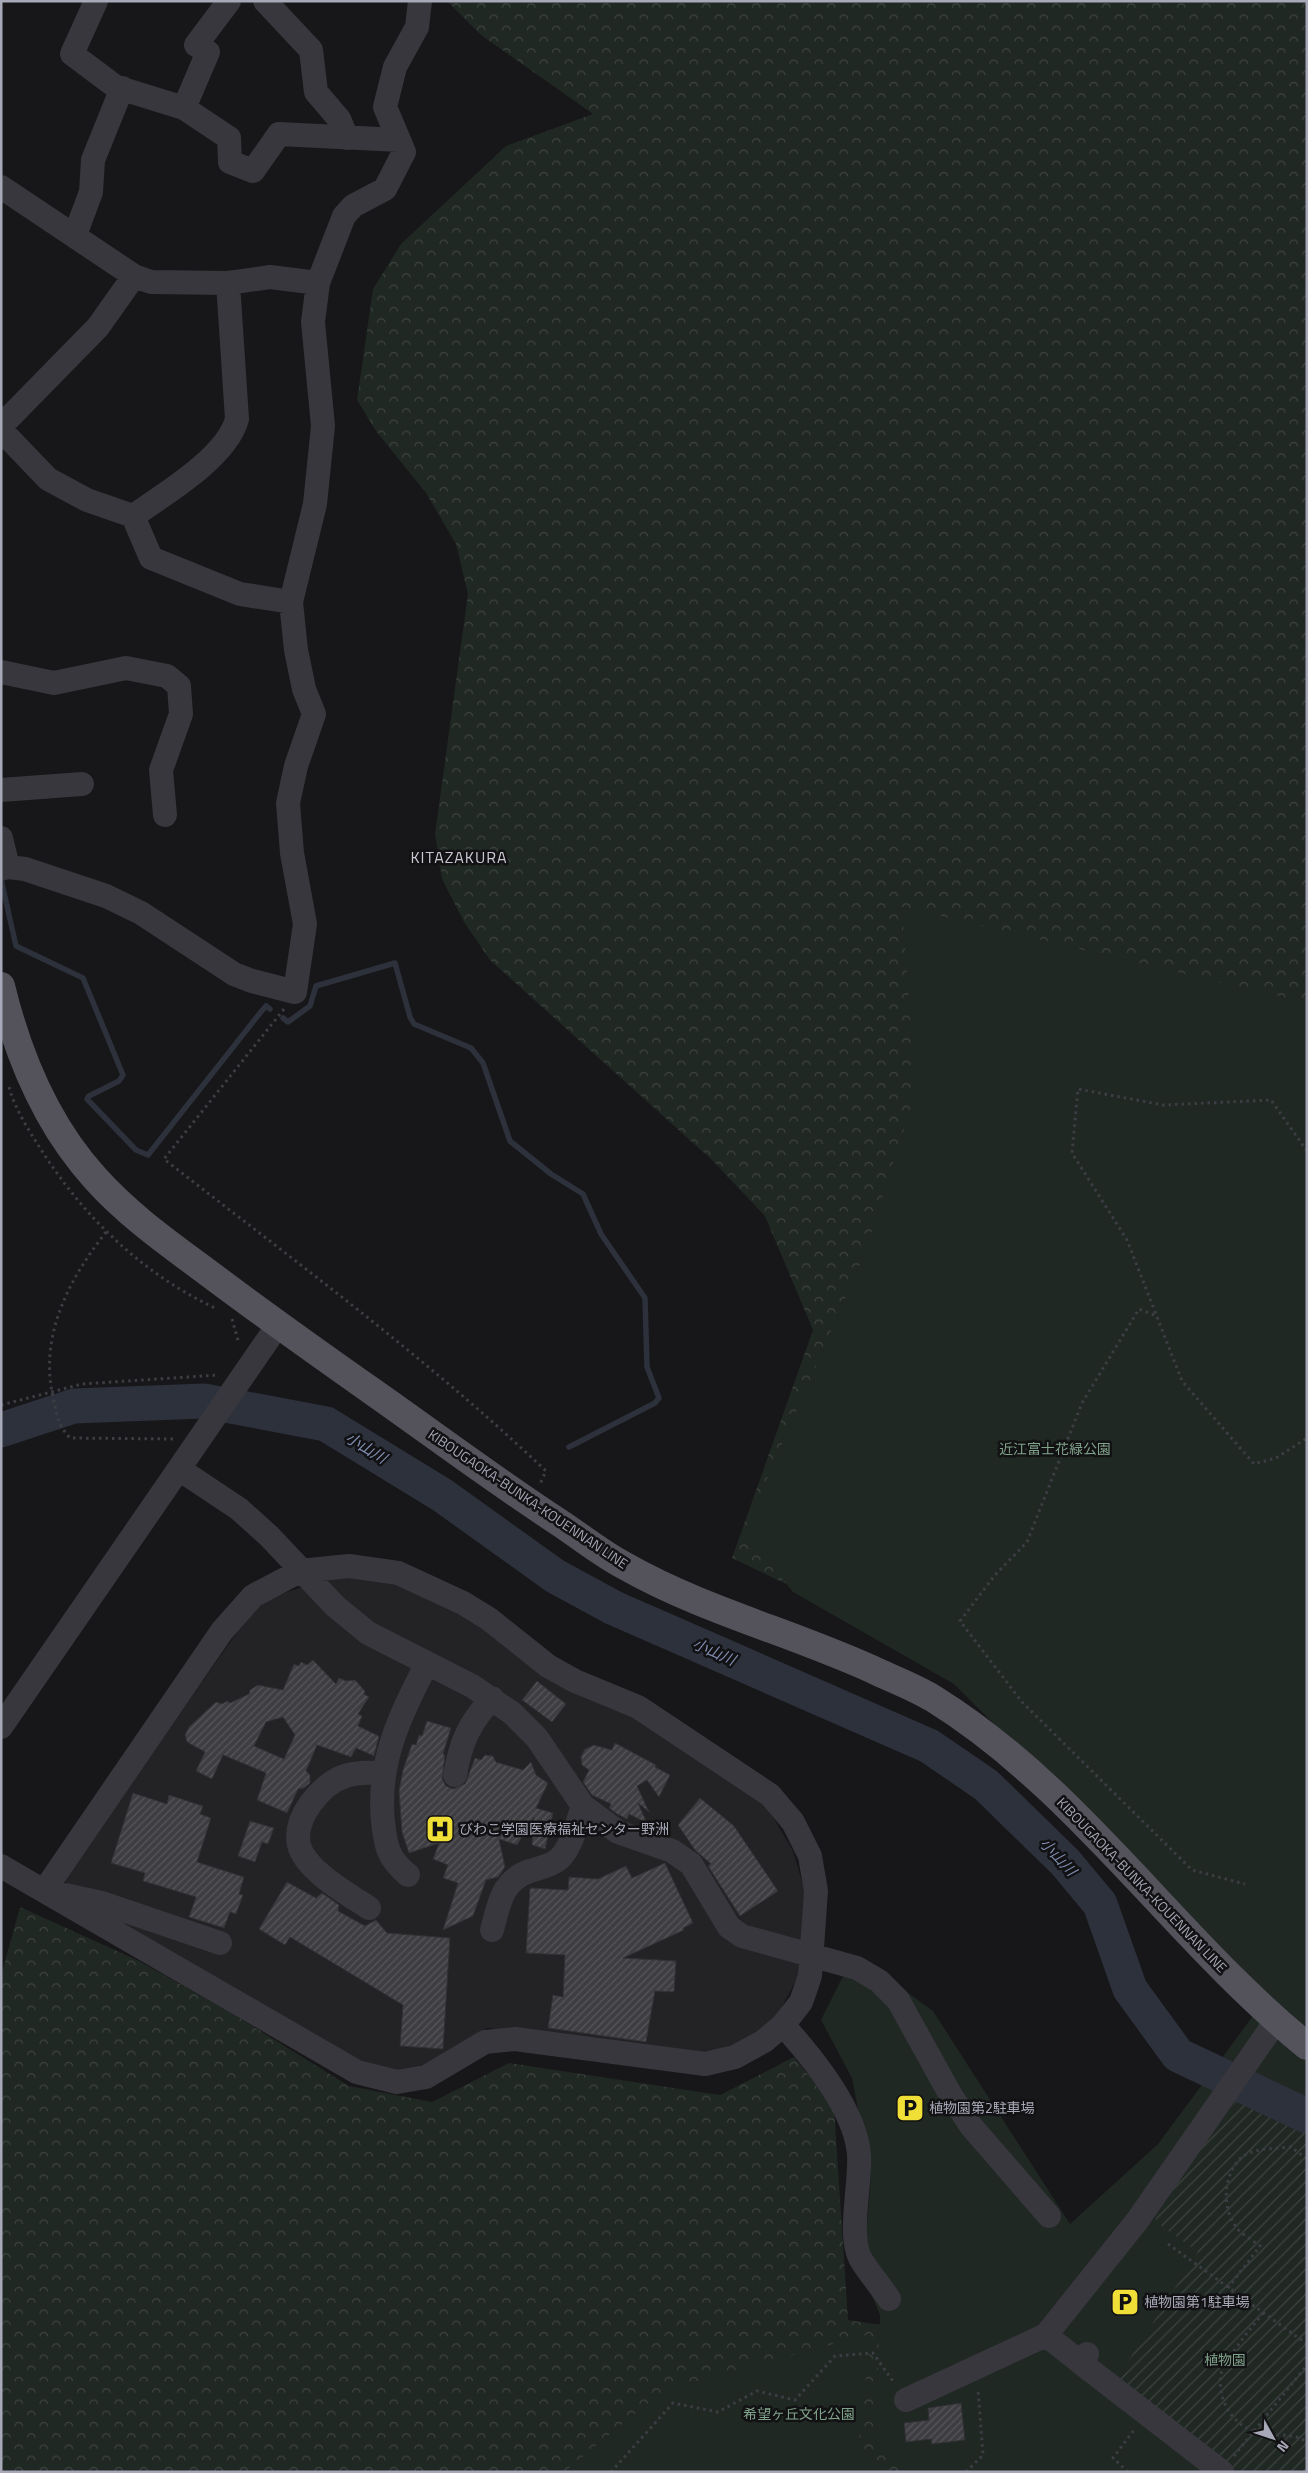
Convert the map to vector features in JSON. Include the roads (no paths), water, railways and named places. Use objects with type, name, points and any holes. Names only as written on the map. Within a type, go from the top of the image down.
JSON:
[{"type":"main road","name":"KIBOUGAOKA-BUNKA-KOUENNAN LINE","points":[[1,986],[11,1026],[34,1086],[60,1132],[94,1177],[140,1222],[278,1325],[530,1503],[625,1566],[695,1599],[850,1658],[931,1697],[984,1733],[999,1744],[1087,1825],[1234,1980],[1276,2021],[1307,2046]]},
{"type":"street","points":[[96,1],[72,54],[116,87],[184,108],[229,138],[230,162],[253,171],[279,134],[399,140]]},
{"type":"street","points":[[184,108],[208,52],[196,45],[228,1]]},
{"type":"street","points":[[265,1],[311,50],[316,92],[340,119],[347,138]]},
{"type":"street","points":[[1,838],[4,868],[25,869],[106,896],[141,913],[234,974],[252,981],[295,992],[306,924],[292,854],[288,803],[296,766],[314,714],[304,689],[296,650],[291,602],[315,504],[323,426],[313,322],[318,283],[344,216],[353,206],[385,189],[404,152],[386,107],[394,67],[417,27],[420,1]]},
{"type":"street","points":[[75,235],[91,192],[93,160],[122,88]]},
{"type":"street","points":[[1,187],[134,276],[151,282],[228,283],[270,277],[318,283]]},
{"type":"street","points":[[134,276],[98,327],[1,428],[48,479],[87,500],[133,516],[151,558],[240,594],[291,602]]},
{"type":"street","points":[[133,516],[195,473],[233,433],[237,419],[228,283]]},
{"type":"street","points":[[1,672],[54,683],[126,668],[167,676],[179,686],[180,714],[162,770],[165,815]]},
{"type":"street","points":[[1,790],[82,784]]},
{"type":"street","points":[[1,1727],[212,1421],[228,1382],[278,1325]]},
{"type":"street","points":[[179,1469],[239,1509],[268,1536],[334,1606],[368,1632],[492,1698],[512,1713],[537,1738],[584,1806],[618,1832],[672,1851],[691,1864],[729,1927],[742,1936],[857,1968],[879,1981],[898,2000],[950,2094],[971,2126],[1049,2216]]},
{"type":"street","points":[[1,1866],[44,1891],[357,2072],[397,2082],[426,2077],[485,2042],[515,2039],[705,2064],[735,2057],[764,2041],[783,2025],[801,2002],[810,1976],[816,1891],[810,1856],[793,1822],[770,1795],[638,1707],[574,1681],[548,1666],[489,1619],[455,1600],[398,1573],[348,1566],[300,1571],[253,1596],[222,1631],[44,1891]]},
{"type":"street","points":[[408,1875],[394,1863],[385,1845],[382,1810],[383,1774],[388,1750],[403,1711],[427,1663]]},
{"type":"street","points":[[455,1775],[464,1737],[476,1716],[492,1698]]},
{"type":"street","points":[[369,1908],[324,1877],[309,1860],[299,1846],[298,1827],[309,1807],[325,1788],[343,1777],[363,1772],[383,1774]]},
{"type":"street","points":[[492,1930],[501,1897],[508,1883],[522,1874],[549,1865],[559,1859],[568,1844],[584,1806]]},
{"type":"street","points":[[44,1891],[102,1904],[220,1943]]},
{"type":"street","points":[[906,2400],[1046,2335],[1138,2221],[1276,2021]]},
{"type":"street","points":[[783,2025],[816,2063],[836,2094],[853,2128],[859,2154],[855,2227],[860,2256],[889,2299]]},
{"type":"street","points":[[1046,2335],[1084,2358],[1146,2413],[1227,2465]]},
{"type":"waterway","points":[[1,879],[16,946],[83,978],[123,1075],[119,1081],[89,1096],[87,1099],[136,1150],[148,1155],[260,1013],[266,1006],[270,1009]]},
{"type":"waterway","points":[[283,1018],[288,1022],[310,1006],[316,986],[395,963],[410,1017],[414,1024],[471,1048],[483,1063],[510,1141],[551,1174],[583,1194],[601,1234],[645,1298],[647,1367],[659,1398],[655,1403],[569,1447]]},
{"type":"waterway","name":"小山川","points":[[1,1430],[74,1406],[204,1401],[326,1424],[442,1495],[555,1576],[614,1608],[929,1746],[986,1785],[1065,1862],[1100,1904],[1130,1989],[1178,2055],[1307,2116]]},
{"type":"place","name":"びわこ学園医療福祉センター野洲","points":[[440,1829]]},
{"type":"place","name":"植物園第2駐車場","points":[[910,2108]]},
{"type":"place","name":"植物園第1駐車場","points":[[1125,2302]]},
{"type":"district","name":"KITAZAKURA","points":[[459,857]]},
{"type":"park label","name":"近江富士花緑公園","points":[[1055,1449]]},
{"type":"park label","name":"植物園","points":[[1225,2360]]},
{"type":"park label","name":"希望ヶ丘文化公園","points":[[799,2414]]}]
